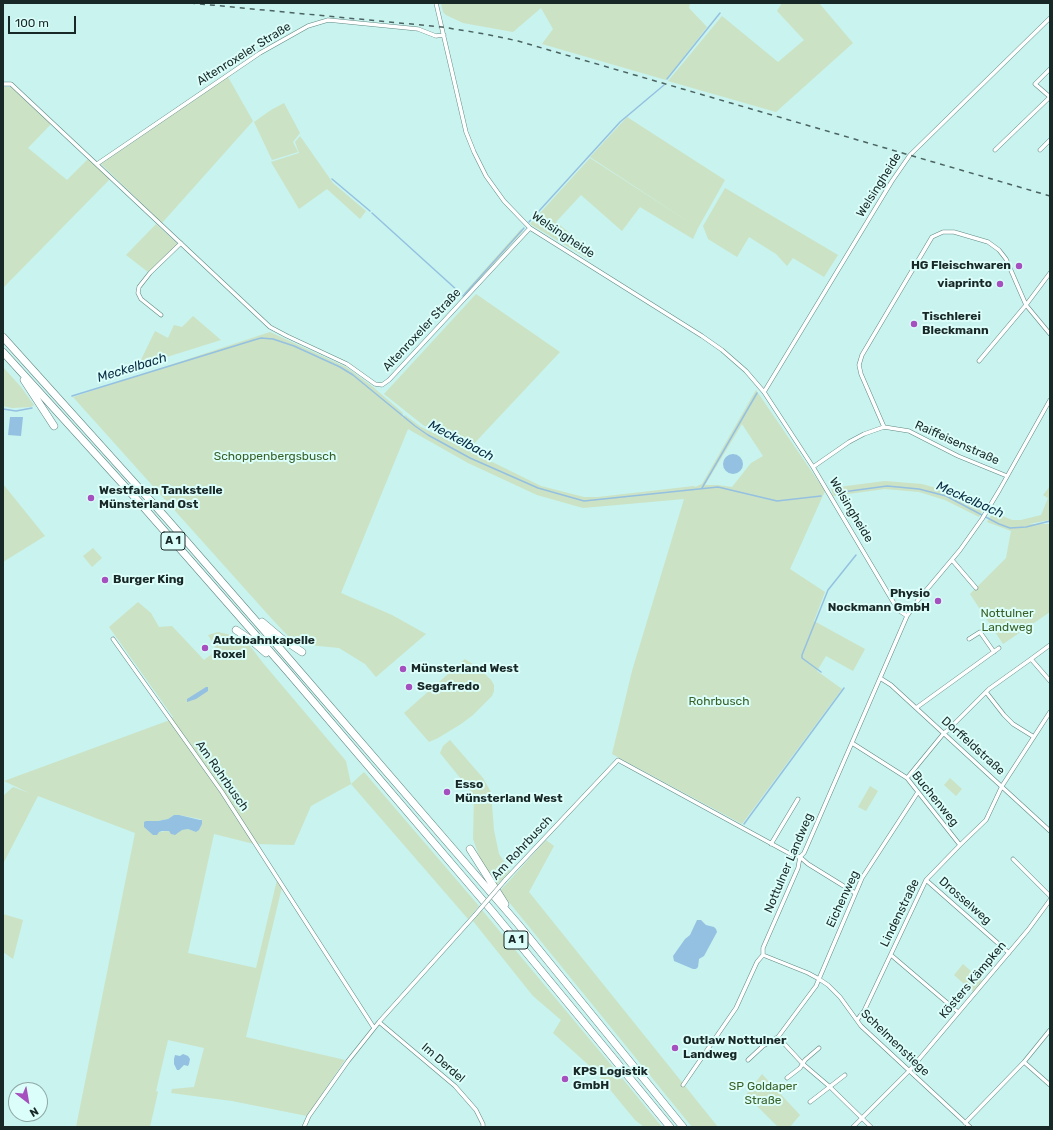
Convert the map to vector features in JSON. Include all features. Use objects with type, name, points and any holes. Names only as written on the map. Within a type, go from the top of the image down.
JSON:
[{"type":"highway","name":"A 1","points":[[3,337],[241,603],[518,924],[683,1127]]},
{"type":"highway","name":"A 1","points":[[3,352],[134,497],[288,672],[492,911],[670,1127]]},
{"type":"highway","points":[[13,363],[54,426]]},
{"type":"highway","points":[[241,603],[274,632],[302,652]]},
{"type":"highway","points":[[236,630],[251,640],[288,672]]},
{"type":"highway","points":[[470,849],[518,924]]},
{"type":"street","name":"Welsingheide","points":[[436,3],[464,127],[474,152],[486,176],[495,189],[530,228],[716,345],[741,367],[764,392],[813,467],[898,610],[907,616]]},
{"type":"street","name":"Welsingheide","points":[[764,392],[892,181],[910,155],[1050,18]]},
{"type":"street","name":"Altenroxeler Straße","points":[[97,164],[260,53],[308,26],[328,20],[418,29],[436,36],[444,35]]},
{"type":"street","points":[[995,150],[1050,97],[1035,84],[1050,69]]},
{"type":"street","name":"Altenroxeler Straße","points":[[3,84],[11,84],[270,327],[337,359],[356,370],[375,384],[382,385],[389,380],[530,228]]},
{"type":"street","points":[[1040,150],[1050,140]]},
{"type":"street","points":[[813,467],[849,442],[864,434],[884,427],[860,374],[858,365],[862,355],[932,237],[943,232],[954,232],[988,242],[999,250],[1006,259],[1026,305],[1050,334]]},
{"type":"street","points":[[161,315],[141,299],[138,293],[138,287],[150,273],[181,243]]},
{"type":"street","points":[[979,361],[1026,305],[1050,273]]},
{"type":"street","name":"Nottulner Landweg","points":[[683,1085],[736,1008],[757,962],[763,956],[763,948],[798,868],[800,857],[804,853],[907,616],[918,600],[952,560],[987,512],[1050,400]]},
{"type":"street","name":"Raiffeisenstraße","points":[[884,427],[909,432],[958,456],[1007,476]]},
{"type":"street","points":[[952,560],[976,588]]},
{"type":"street","points":[[969,639],[980,632],[994,652]]},
{"type":"street","name":"Am Rohrbusch","points":[[113,639],[222,792],[374,1028]]},
{"type":"street","points":[[907,778],[944,733],[986,692],[1050,645]]},
{"type":"street","points":[[916,708],[999,648]]},
{"type":"street","points":[[1031,659],[1050,681]]},
{"type":"street","name":"Dorffeldstraße","points":[[880,678],[891,685],[1050,831]]},
{"type":"street","points":[[986,692],[1004,716],[1018,728],[1034,737]]},
{"type":"street","name":"Lindenstraße","points":[[856,1020],[864,1011],[926,880],[986,820],[1002,786],[1050,712]]},
{"type":"street","name":"Buchenweg","points":[[852,743],[907,778],[960,845]]},
{"type":"street","name":"Am Rohrbusch","points":[[304,1127],[348,1061],[379,1022],[505,880],[618,760],[771,844],[794,856],[800,857],[808,864],[855,893]]},
{"type":"street","name":"Eichenweg","points":[[778,1037],[820,979],[862,878],[918,792]]},
{"type":"street","points":[[771,844],[798,799]]},
{"type":"street","points":[[1013,859],[1050,896]]},
{"type":"street","name":"Drosselweg","points":[[926,880],[1009,953]]},
{"type":"street","name":"Kösters Kämpken","points":[[853,1127],[909,1071],[1028,930],[1050,900]]},
{"type":"street","points":[[891,955],[958,1012]]},
{"type":"street","name":"Schelmenstiege","points":[[763,956],[820,979],[840,997],[856,1020],[970,1127]]},
{"type":"street","name":"Im Derdel","points":[[379,1022],[459,1090],[476,1110],[483,1127]]},
{"type":"street","points":[[965,1122],[1024,1062],[1050,1030]]},
{"type":"street","points":[[748,1060],[763,1046],[778,1037],[803,1064],[830,1087],[871,1127]]},
{"type":"street","points":[[787,1078],[800,1068],[819,1048]]},
{"type":"street","points":[[1024,1062],[1050,1086]]},
{"type":"street","points":[[810,1102],[845,1075]]},
{"type":"green space","points":[[441,3],[690,3],[689,8],[707,27],[666,80],[542,44],[553,29],[541,8],[513,32],[463,23],[446,15],[443,12]]},
{"type":"green space","points":[[782,3],[819,3],[853,43],[776,112],[668,81],[722,16],[778,62],[804,40],[777,11]]},
{"type":"green space","points":[[228,77],[253,121],[162,223],[101,164]]},
{"type":"green space","points":[[3,87],[11,87],[51,124],[28,148],[67,180],[88,159],[110,179],[3,288]]},
{"type":"green space","points":[[284,103],[300,133],[293,142],[298,152],[272,160],[254,122]]},
{"type":"green space","points":[[627,117],[725,180],[698,228],[590,157]]},
{"type":"green space","points":[[300,136],[333,183],[366,211],[360,219],[327,189],[299,209],[271,162],[299,153],[295,142]]},
{"type":"green space","points":[[590,158],[698,228],[693,239],[640,207],[622,231],[581,195],[556,222],[595,254],[590,260],[530,224]]},
{"type":"green space","points":[[725,188],[838,255],[824,277],[793,258],[787,266],[776,254],[749,237],[737,257],[708,239],[703,226]]},
{"type":"green space","points":[[156,224],[178,244],[148,272],[126,255]]},
{"type":"green space","points":[[521,229],[523,231],[466,295],[464,293]]},
{"type":"green space","points":[[476,294],[560,352],[469,449],[423,425],[384,394]]},
{"type":"green space","points":[[193,316],[221,340],[138,366],[155,331],[168,338],[174,325],[182,327]]},
{"type":"green space","points":[[270,332],[346,367],[372,386],[403,413],[402,418],[405,415],[421,427],[541,486],[584,497],[598,497],[695,487],[702,484],[756,390],[825,491],[790,569],[825,592],[814,621],[865,649],[853,671],[826,656],[817,671],[842,689],[742,824],[612,754],[632,671],[684,499],[583,508],[537,495],[468,463],[408,429],[341,593],[392,615],[426,634],[376,677],[365,664],[339,648],[309,645],[289,637],[73,397]],"holes":[[[742,424],[763,456],[751,463],[732,487],[705,485]]]},
{"type":"green space","points":[[3,367],[21,387],[34,405],[31,407],[12,408],[3,406]]},
{"type":"green space","points":[[885,481],[922,484],[950,492],[984,508],[979,517],[945,500],[919,492],[885,489],[833,496],[831,488]]},
{"type":"green space","points":[[3,484],[45,536],[3,562]]},
{"type":"green space","points":[[1050,486],[1050,520],[1029,524],[1050,524],[1050,612],[1003,644],[970,594],[1006,558],[1011,531],[987,522],[993,512],[1012,520],[1021,520],[1041,515],[1048,498],[1043,495]]},
{"type":"green space","points":[[93,548],[102,558],[92,567],[83,556]]},
{"type":"green space","points":[[138,602],[151,613],[159,627],[172,626],[204,660],[217,650],[208,635],[218,632],[236,637],[250,646],[346,761],[351,784],[311,806],[294,845],[254,844],[214,834],[188,953],[256,968],[277,880],[282,887],[246,1037],[345,1060],[307,1116],[232,1101],[171,1093],[172,1089],[194,1087],[204,1048],[168,1040],[156,1091],[158,1092],[150,1127],[76,1127],[135,833],[38,796],[3,864],[3,796],[13,787],[29,793],[4,781],[170,720],[173,717],[109,627]],"holes":[[[174,815],[202,820],[199,830],[196,832],[188,829],[181,830],[178,833],[169,831],[159,832],[146,821],[158,821],[168,819]]]},
{"type":"green space","points":[[465,659],[479,668],[491,680],[494,685],[492,696],[473,715],[461,724],[429,742],[404,713]]},
{"type":"green space","points":[[450,740],[483,778],[491,792],[494,830],[499,854],[510,871],[496,886],[482,864],[473,839],[474,795],[440,753],[443,746]]},
{"type":"green space","points":[[364,772],[479,906],[468,919],[351,784]]},
{"type":"green space","points":[[950,778],[962,789],[956,796],[944,785]]},
{"type":"green space","points":[[870,786],[878,791],[866,811],[858,807]]},
{"type":"green space","points":[[546,840],[554,846],[529,892],[718,1127],[692,1127],[500,891]]},
{"type":"green space","points":[[482,910],[662,1127],[644,1127],[635,1120],[593,1069],[553,1033],[561,1020],[533,996],[473,921]]},
{"type":"green space","points":[[3,914],[23,920],[13,959],[3,952]]},
{"type":"green space","points":[[963,964],[982,981],[973,992],[954,975]]},
{"type":"green space","name":"SP Goldaper Straße","points":[[762,1074],[800,1115],[790,1127],[778,1127],[746,1095]]},
{"type":"water","points":[[10,417],[23,417],[21,436],[8,435]]},
{"type":"water","points":[[733,454],[740,457],[743,464],[740,471],[733,474],[726,471],[723,464],[726,457]]},
{"type":"water","points":[[208,687],[208,691],[196,699],[187,702],[187,699]]},
{"type":"water","points":[[174,815],[202,820],[202,824],[196,832],[188,829],[182,830],[175,835],[171,834],[169,831],[162,831],[157,835],[153,835],[144,827],[144,822],[146,821],[168,819]]},
{"type":"water","points":[[697,920],[701,920],[706,925],[714,927],[717,932],[704,956],[699,959],[698,967],[693,969],[674,961],[673,956],[685,939],[690,935]]},
{"type":"water","points":[[183,1054],[188,1056],[190,1059],[189,1064],[188,1066],[184,1065],[177,1070],[174,1064],[175,1055],[180,1056]]},
{"type":"waterway","points":[[667,79],[720,13]]},
{"type":"waterway","points":[[529,222],[620,122],[664,85]]},
{"type":"waterway","points":[[332,179],[370,211]]},
{"type":"waterway","points":[[372,213],[458,291]]},
{"type":"waterway","points":[[463,296],[524,228]]},
{"type":"waterway","name":"Meckelbach","points":[[72,396],[261,338],[273,339],[294,346],[340,367],[353,375],[428,435],[470,458],[538,488],[584,501],[718,487],[777,501],[821,496]]},
{"type":"waterway","points":[[702,488],[757,393]]},
{"type":"waterway","name":"Meckelbach","points":[[3,409],[16,411],[32,408]]},
{"type":"waterway","name":"Meckelbach","points":[[835,493],[887,486],[919,489],[946,496],[999,524],[1010,528],[1026,527],[1050,521]]},
{"type":"waterway","points":[[821,672],[802,658],[802,655],[828,590],[856,555]]},
{"type":"waterway","points":[[744,824],[844,688]]},
{"type":"railway","points":[[190,3],[442,27],[518,41],[1050,196]]},
{"type":"place","name":"HG Fleischwaren","points":[[1019,266]]},
{"type":"place","name":"viaprinto","points":[[1000,284]]},
{"type":"place","name":"Tischlerei Bleckmann","points":[[914,324]]},
{"type":"place","name":"Westfalen Tankstelle Münsterland Ost","points":[[91,498]]},
{"type":"place","name":"Burger King","points":[[105,580]]},
{"type":"place","name":"Physio Nockmann GmbH","points":[[938,601]]},
{"type":"place","name":"Autobahnkapelle Roxel","points":[[205,648]]},
{"type":"place","name":"Münsterland West","points":[[403,669]]},
{"type":"place","name":"Segafredo","points":[[409,687]]},
{"type":"place","name":"Esso Münsterland West","points":[[447,792]]},
{"type":"place","name":"Outlaw Nottulner Landweg","points":[[675,1048]]},
{"type":"place","name":"KPS Logistik GmbH","points":[[565,1079]]},
{"type":"park label","name":"Schoppenbergsbusch","points":[[275,457]]},
{"type":"park label","name":"Rohrbusch","points":[[719,702]]}]
